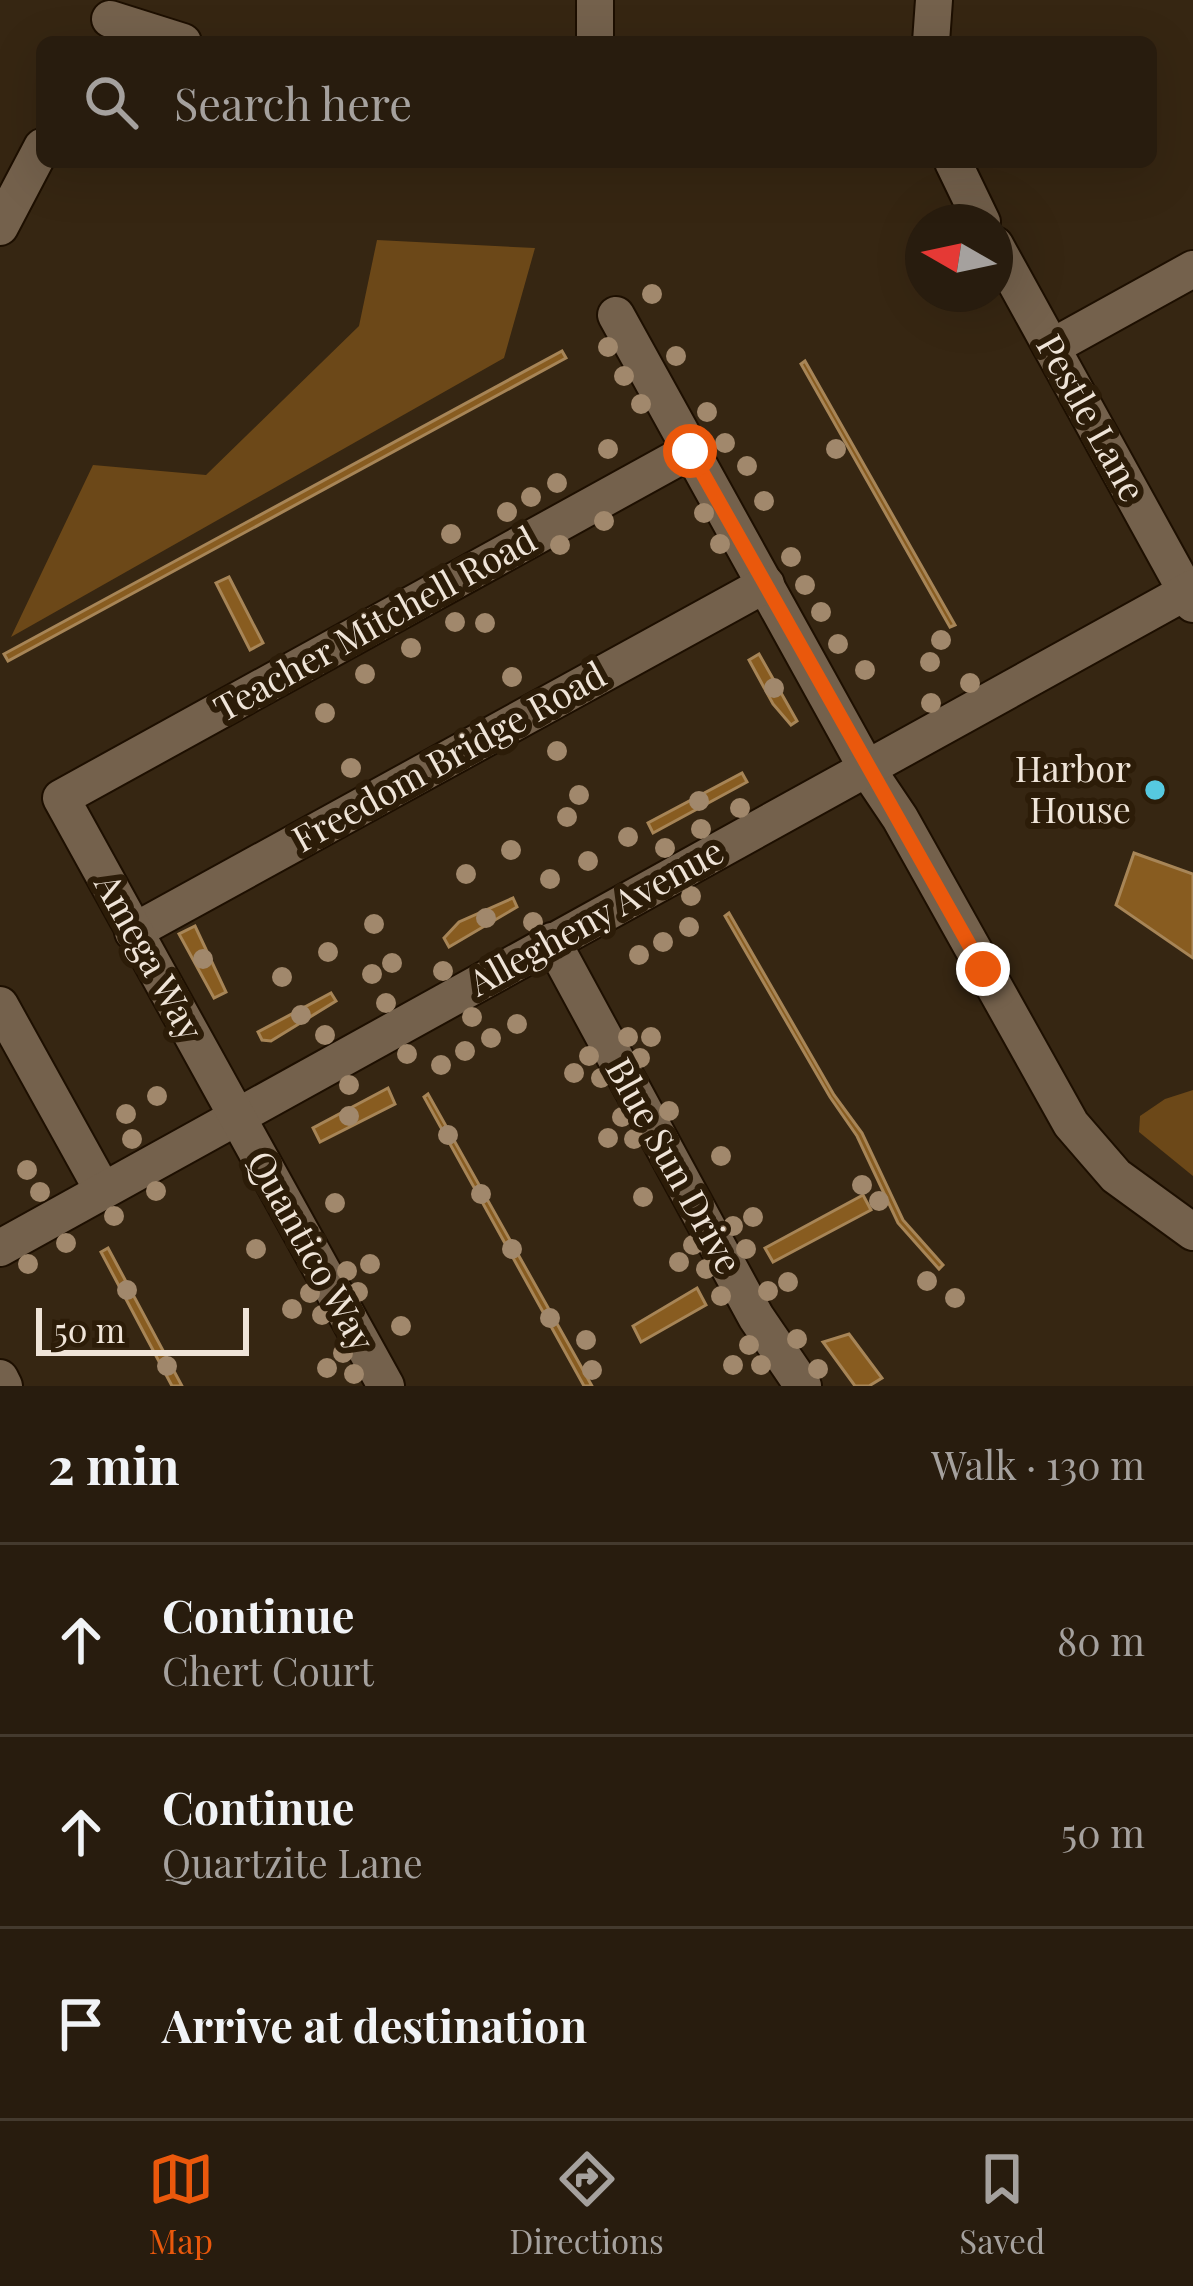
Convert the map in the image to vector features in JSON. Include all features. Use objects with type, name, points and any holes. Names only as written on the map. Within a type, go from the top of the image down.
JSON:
[{"type":"street","points":[[595,0],[595,36]]},
{"type":"street","points":[[931,36],[934,0]]},
{"type":"street","points":[[108,20],[163,36]]},
{"type":"street","points":[[0,227],[36,158]]},
{"type":"street","points":[[956,168],[973,204]]},
{"type":"street","points":[[1052,347],[1193,269]]},
{"type":"street","name":"Pestle Lane","points":[[1013,277],[1191,595]]},
{"type":"street","points":[[616,315],[867,769],[900,818],[1071,1124],[1116,1176],[1193,1232]]},
{"type":"street","name":"Teacher Mitchell Road","points":[[61,798],[690,451]]},
{"type":"street","name":"Freedom Bridge Road","points":[[134,932],[766,584]]},
{"type":"street","name":"Allegheny Avenue","points":[[0,1248],[552,941],[1191,595]]},
{"type":"street","name":"Amega Way","points":[[61,798],[236,1116]]},
{"type":"street","name":"Blue Sun Drive","points":[[552,941],[756,1317],[803,1386]]},
{"type":"street","points":[[0,1005],[102,1189]]},
{"type":"street","name":"Quantico Way","points":[[236,1116],[386,1386]]},
{"type":"shaded area","points":[[377,240],[535,248],[504,358],[11,637],[93,465],[206,475],[359,326]]},
{"type":"shaded area","points":[[562,351],[566,358],[8,661],[4,654]]},
{"type":"shaded area","points":[[805,361],[955,625],[950,627],[801,364]]},
{"type":"shaded area","points":[[229,577],[263,643],[250,650],[216,583]]},
{"type":"shaded area","points":[[759,654],[797,721],[791,725],[773,704],[749,660]]},
{"type":"shaded area","points":[[742,773],[747,782],[653,833],[648,823]]},
{"type":"shaded area","points":[[1134,853],[1193,874],[1193,958],[1116,905]]},
{"type":"shaded area","points":[[513,898],[517,907],[449,947],[444,938],[459,922]]},
{"type":"shaded area","points":[[729,913],[834,1095],[862,1133],[903,1220],[943,1265],[939,1269],[898,1223],[857,1136],[725,916]]},
{"type":"shaded area","points":[[195,926],[226,992],[214,998],[179,934]]},
{"type":"shaded area","points":[[331,993],[336,1001],[271,1041],[262,1040],[258,1032]]},
{"type":"shaded area","points":[[388,1088],[395,1104],[320,1142],[313,1128]]},
{"type":"shaded area","points":[[1193,1090],[1193,1176],[1139,1132],[1140,1116],[1165,1099]]},
{"type":"shaded area","points":[[428,1094],[592,1386],[584,1386],[424,1097]]},
{"type":"shaded area","points":[[863,1195],[871,1210],[773,1262],[765,1248]]},
{"type":"shaded area","points":[[108,1248],[182,1386],[172,1386],[101,1252]]},
{"type":"shaded area","points":[[697,1288],[706,1305],[641,1342],[633,1326]]},
{"type":"shaded area","points":[[849,1334],[882,1378],[869,1386],[855,1386],[823,1342]]},
{"type":"place","name":"Harbor House","points":[[1155,790]]},
{"type":"route","points":[[690,451],[983,969]]}]
